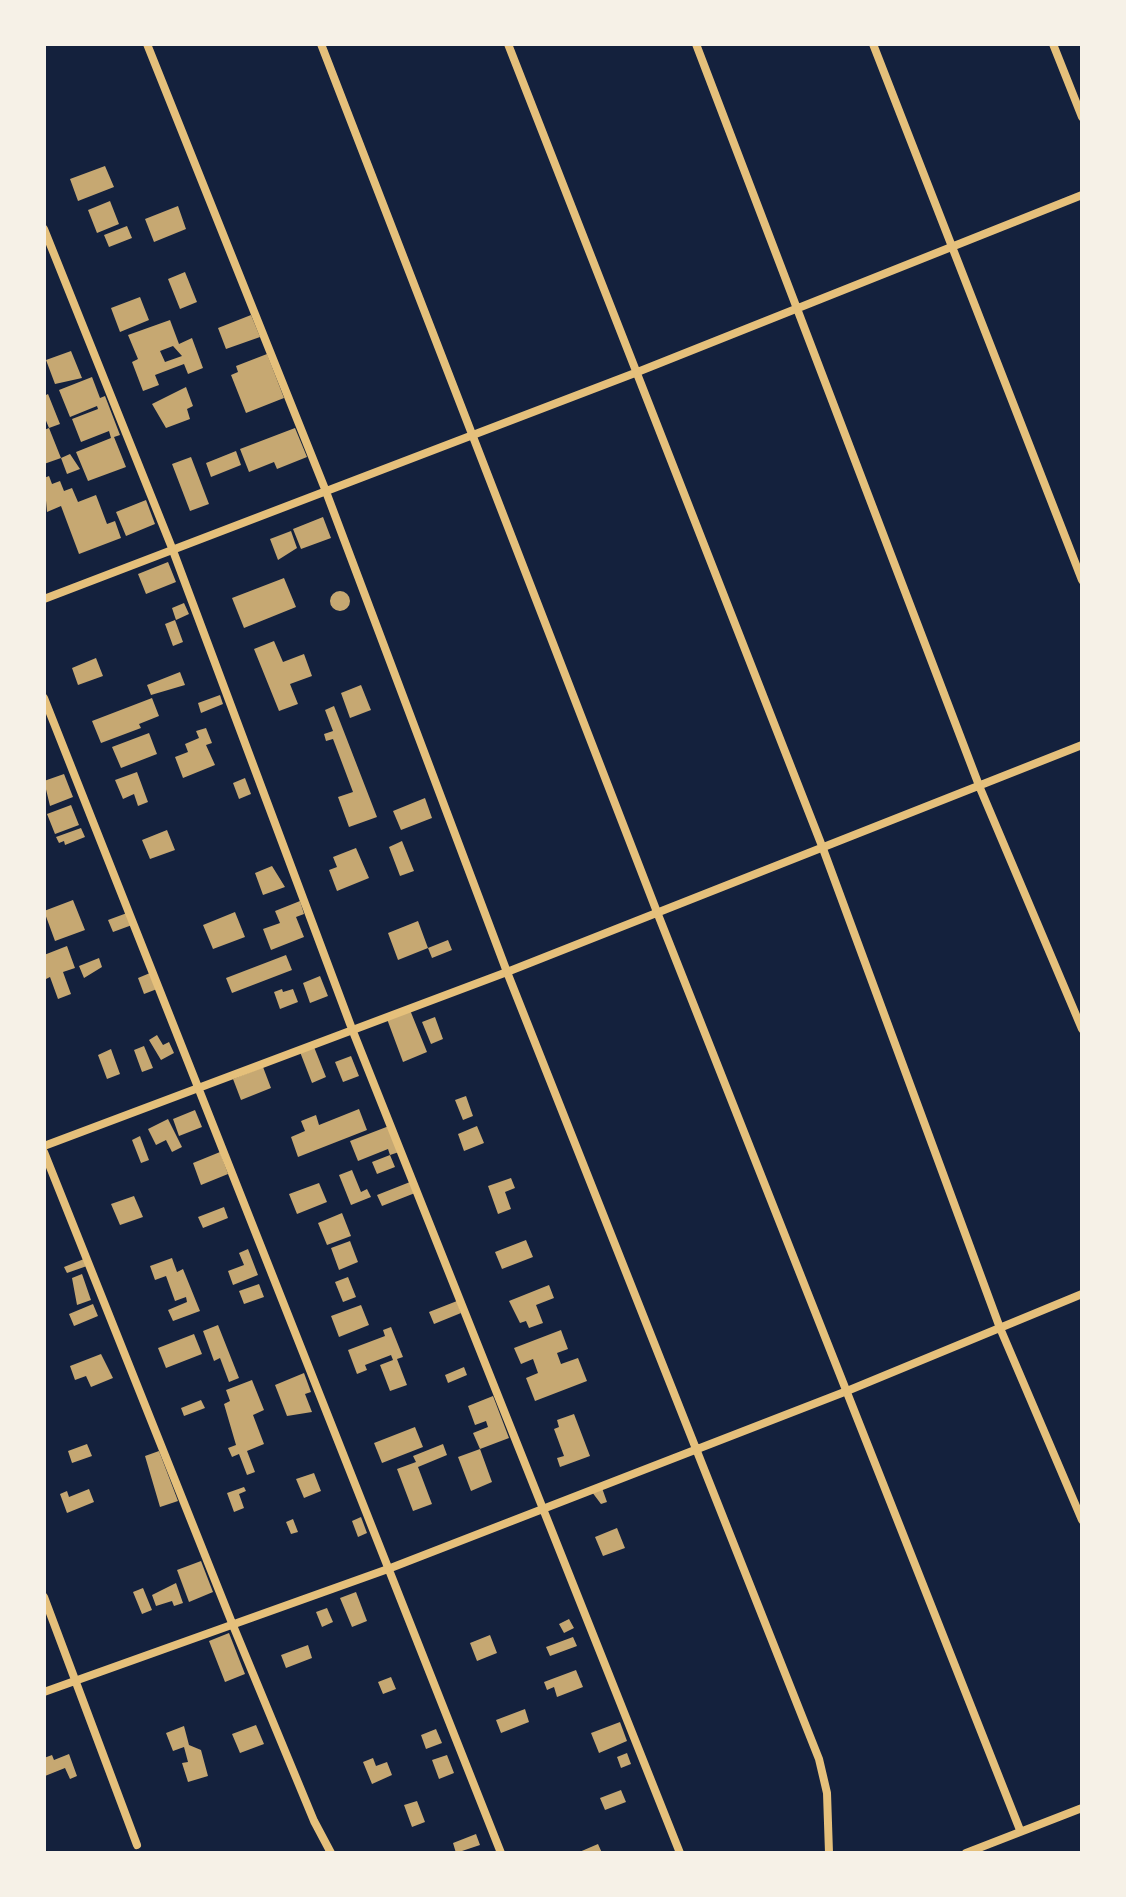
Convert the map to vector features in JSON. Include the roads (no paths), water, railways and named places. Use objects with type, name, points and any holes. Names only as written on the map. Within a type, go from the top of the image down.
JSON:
[{"type":"street","points":[[147,44],[325,489],[507,972],[693,1449],[819,1759],[827,1793],[829,1853]]},
{"type":"street","points":[[321,44],[657,912],[1020,1830]]},
{"type":"street","points":[[508,44],[822,846],[1000,1328],[1082,1520]]},
{"type":"street","points":[[696,44],[980,788],[1082,1029]]},
{"type":"street","points":[[873,44],[1082,580]]},
{"type":"street","points":[[1053,44],[1082,117]]},
{"type":"street","points":[[44,599],[471,433],[635,373],[1082,195]]},
{"type":"street","points":[[44,229],[172,548],[352,1029],[540,1509],[680,1853]]},
{"type":"street","points":[[44,698],[501,1853]]},
{"type":"street","points":[[331,1853],[314,1821],[232,1623],[44,1149],[507,972],[822,846],[980,788],[1082,745]]},
{"type":"street","points":[[44,1692],[388,1569],[847,1391],[1082,1294]]},
{"type":"street","points":[[44,1597],[137,1845]]},
{"type":"street","points":[[966,1853],[1082,1808]]}]
